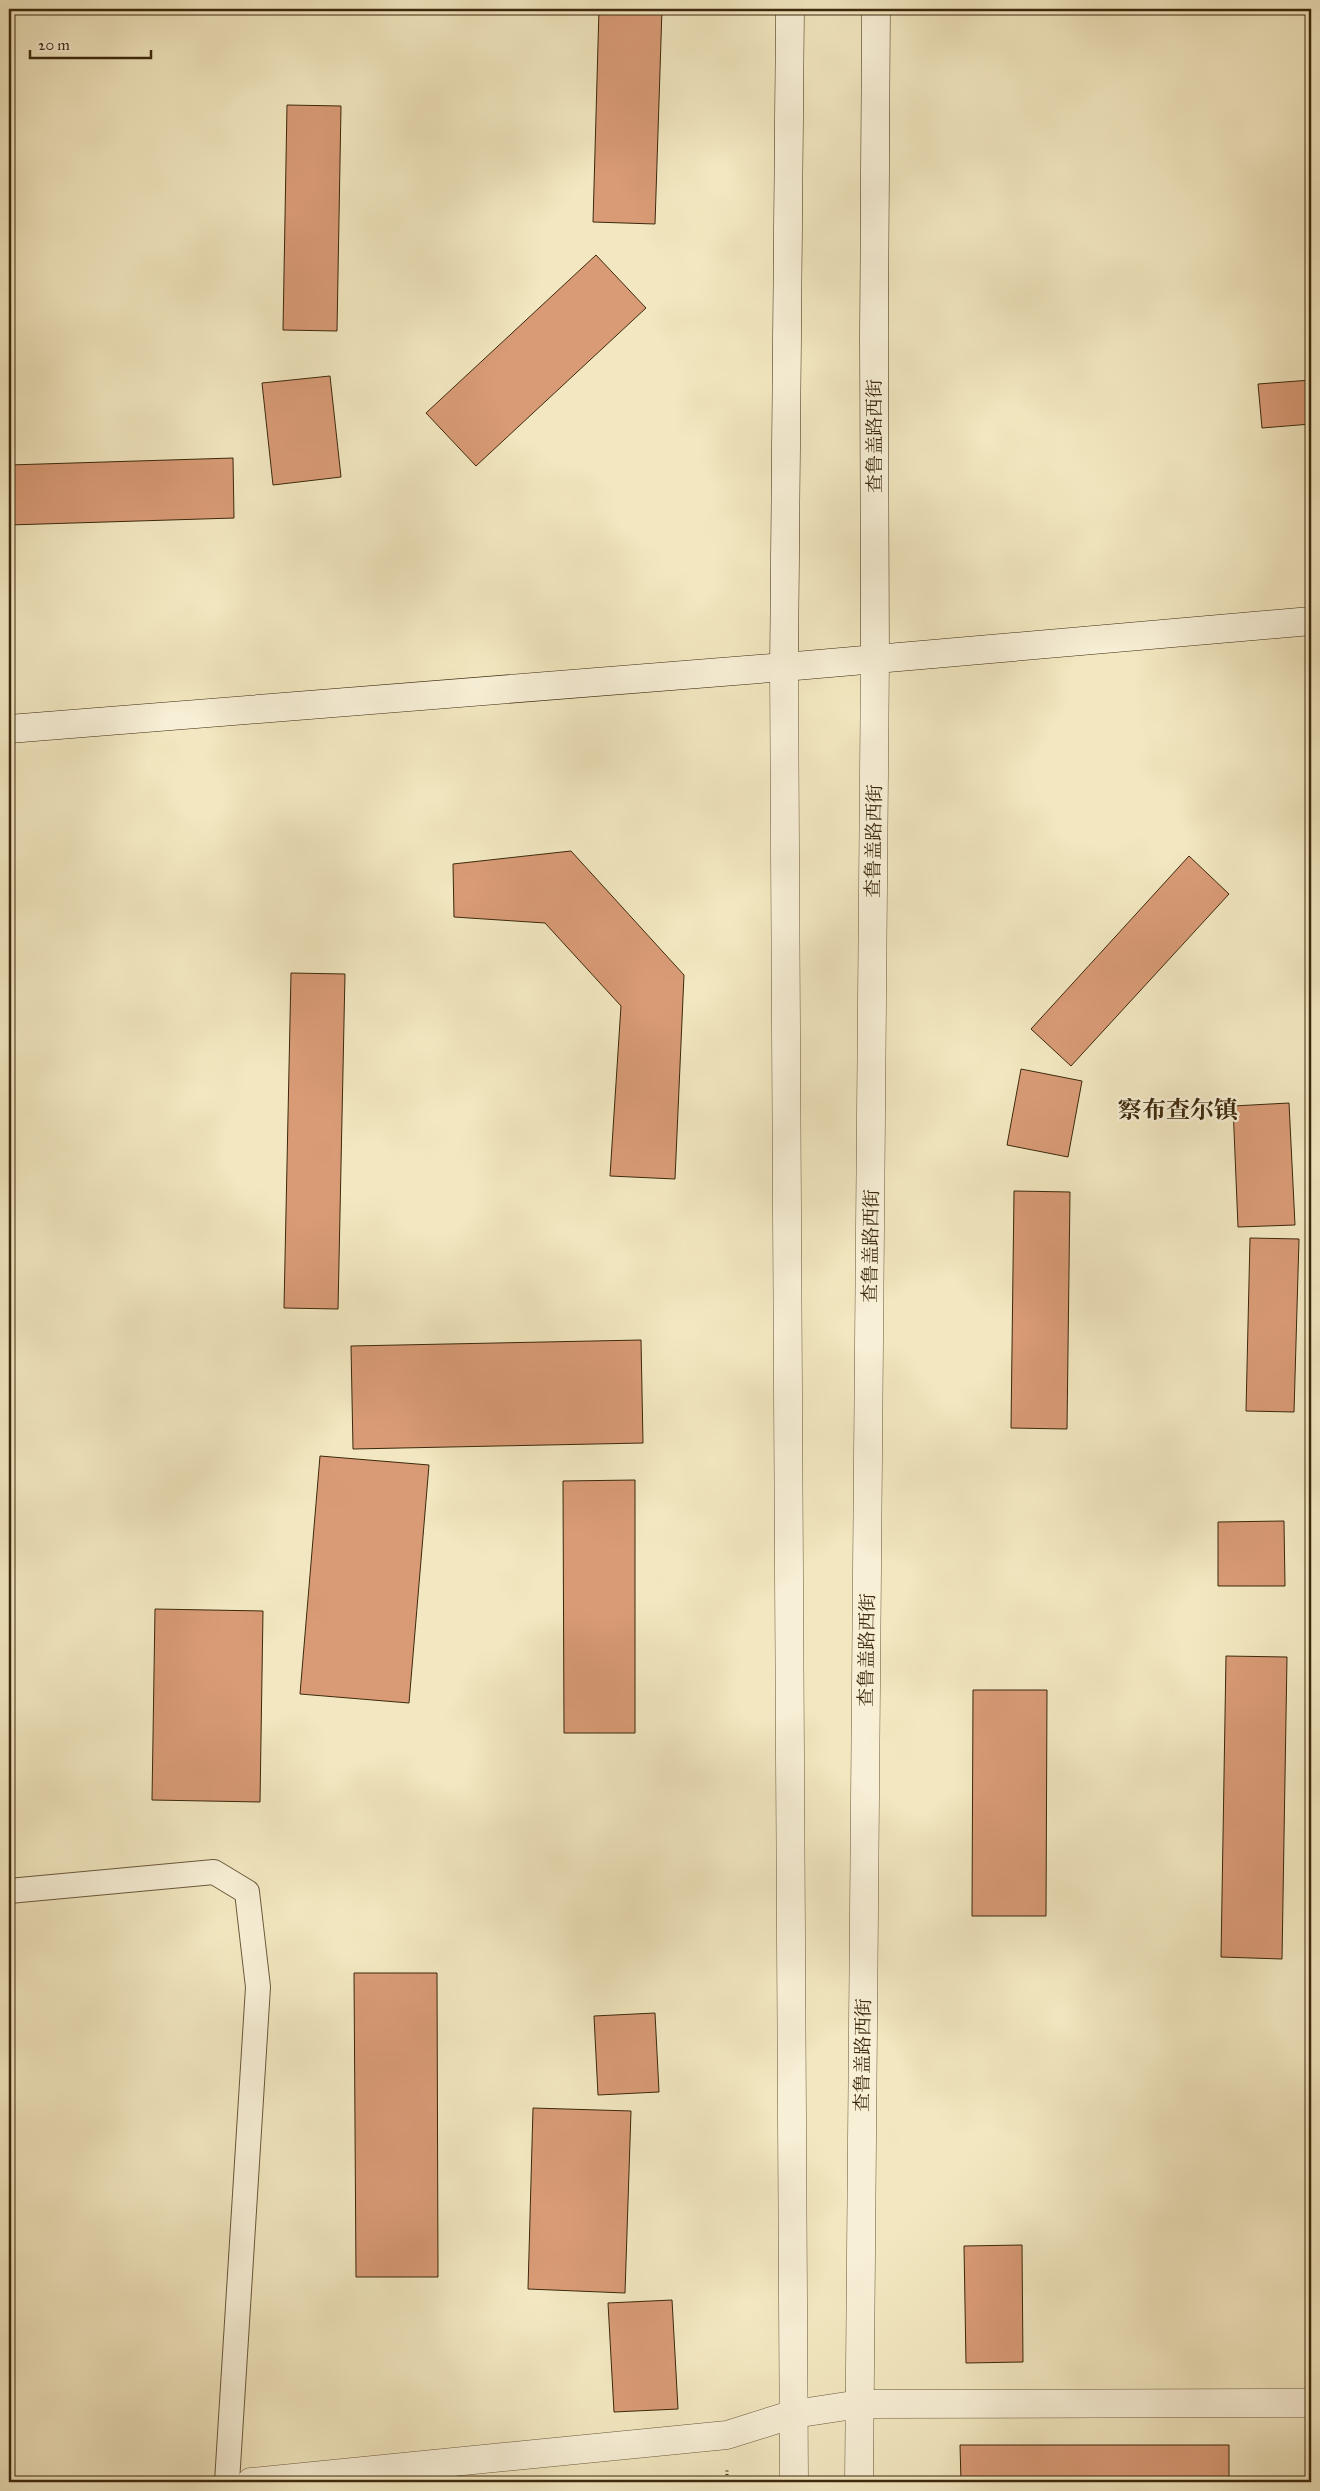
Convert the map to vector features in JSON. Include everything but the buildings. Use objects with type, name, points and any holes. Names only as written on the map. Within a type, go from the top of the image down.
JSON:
[{"type":"street","points":[[790,9],[784,667],[794,2482]]},
{"type":"street","name":"查鲁盖路西街","points":[[859,2482],[875,659],[876,9]]},
{"type":"street","points":[[9,728],[784,667],[1311,621]]},
{"type":"street","points":[[251,2482],[727,2435],[794,2414],[860,2404],[1311,2403]]},
{"type":"lane","points":[[9,1891],[214,1872],[247,1892],[258,1986],[227,2482]]},
{"type":"district","name":"察布查尔镇","points":[[1178,1110]]}]
